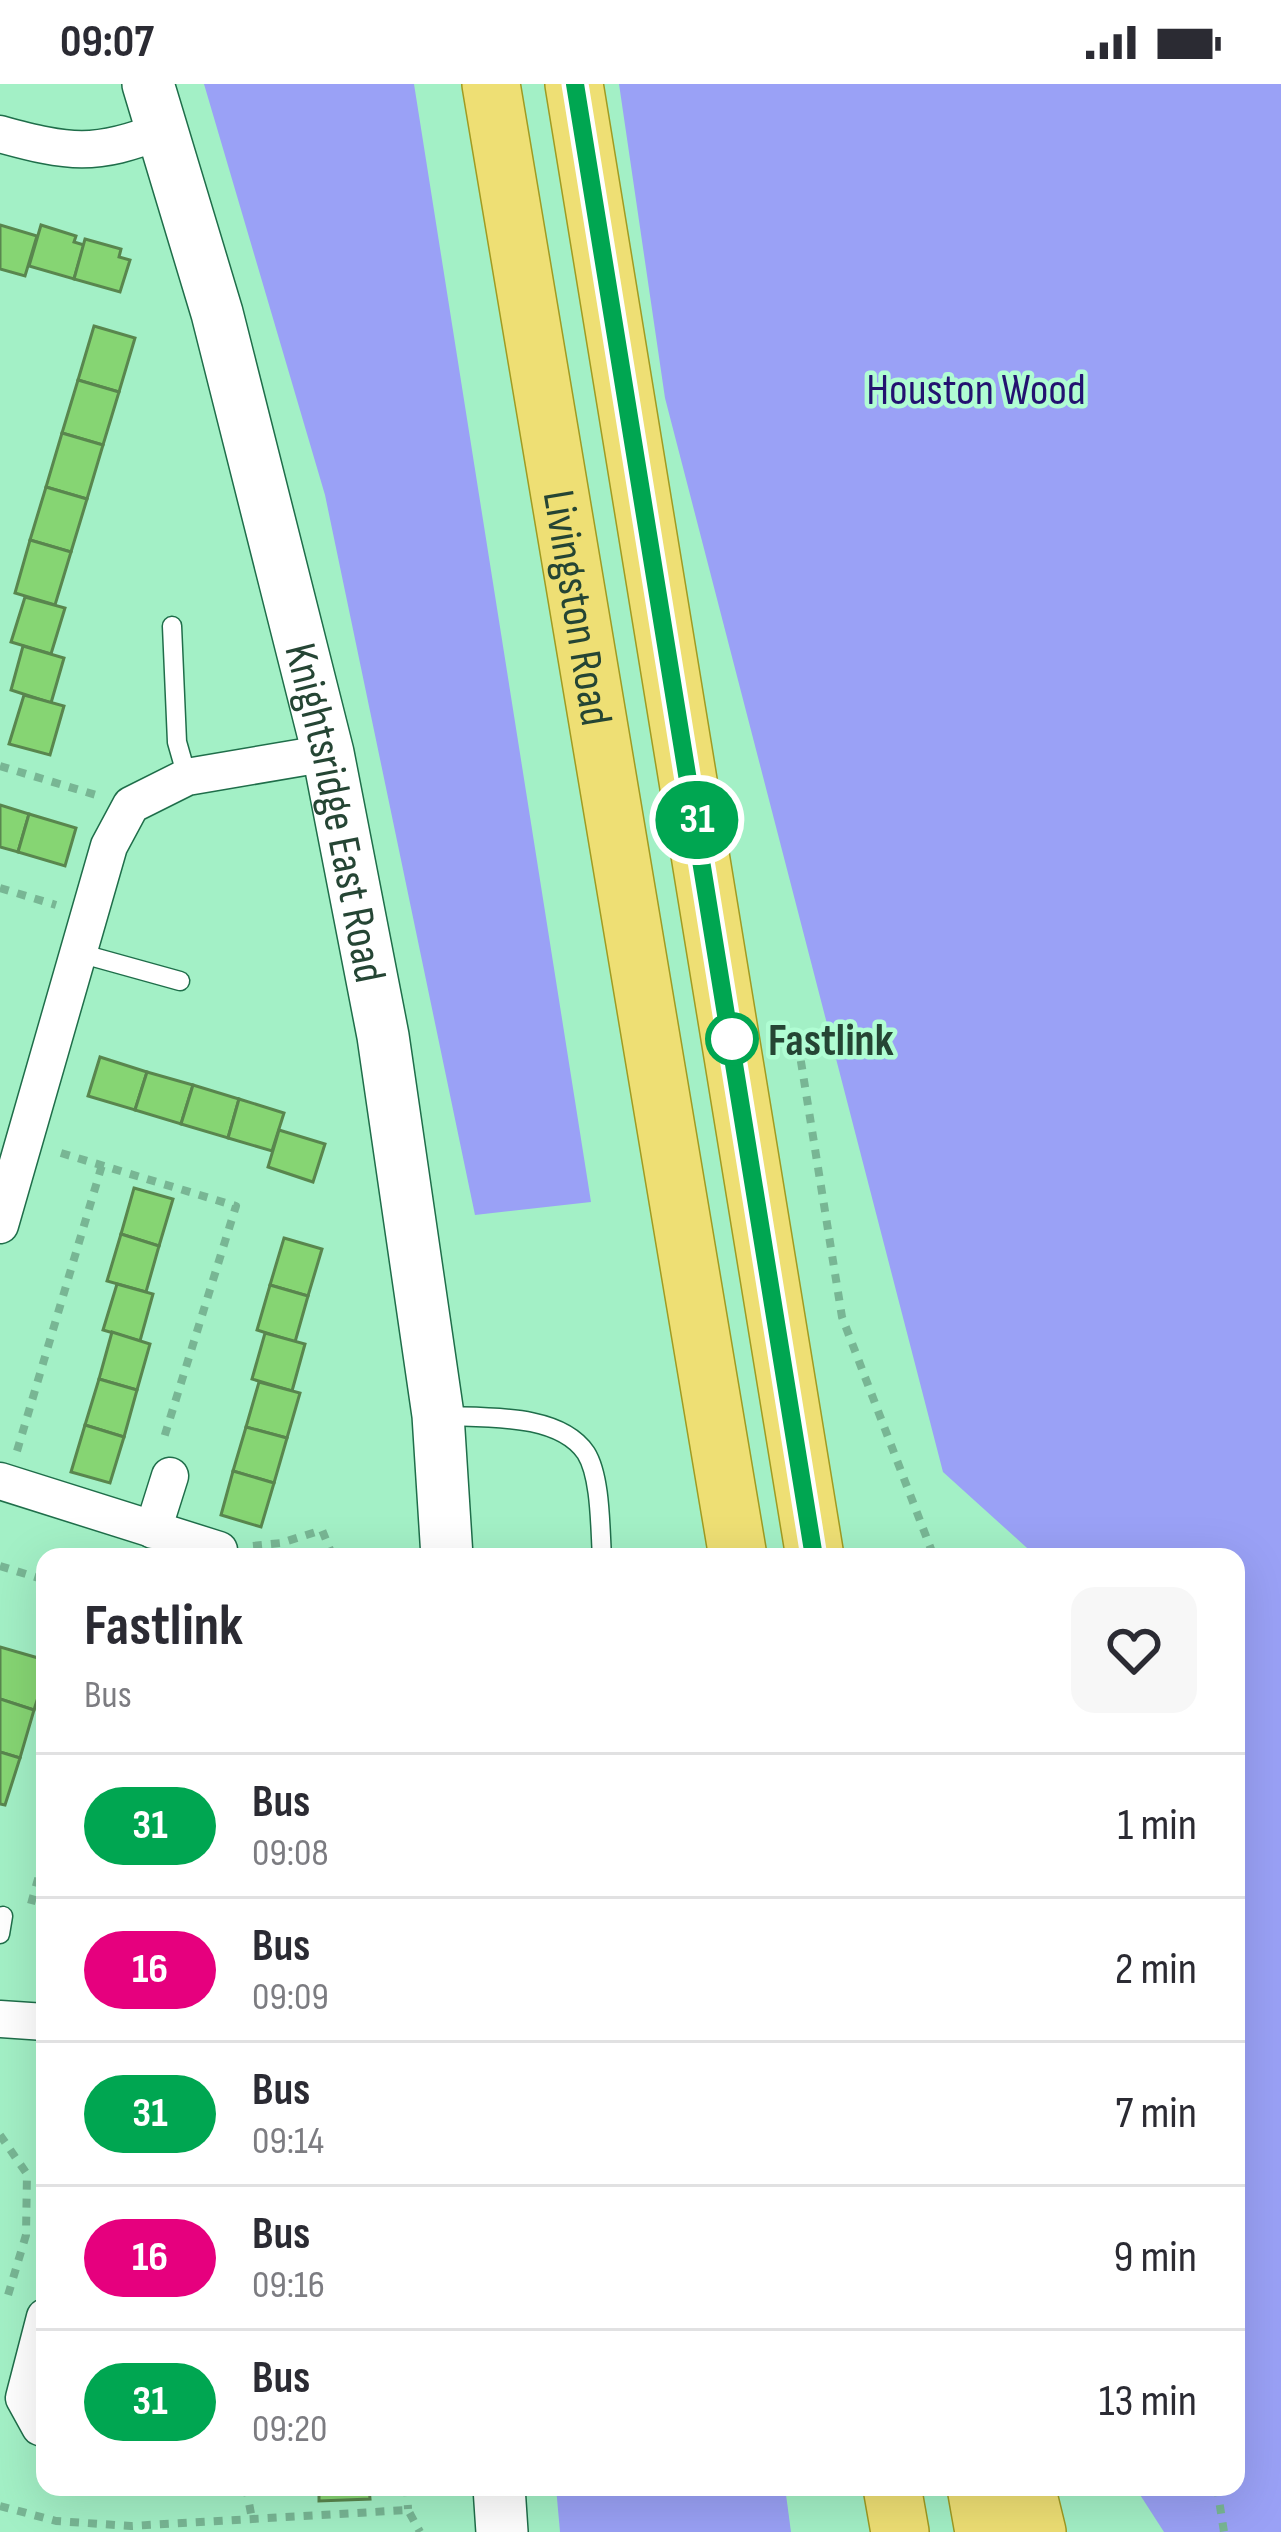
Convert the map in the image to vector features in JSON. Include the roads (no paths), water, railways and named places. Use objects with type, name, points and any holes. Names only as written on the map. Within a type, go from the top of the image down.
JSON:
[{"type":"main road","name":"Livingston Road","points":[[491,84],[736,1548]]},
{"type":"main road","name":"Livingston Road","points":[[574,84],[813,1548]]},
{"type":"main road","points":[[894,2496],[900,2532]]},
{"type":"main road","points":[[978,2496],[984,2532]]},
{"type":"main road","points":[[1028,2496],[1037,2532]]},
{"type":"street","points":[[0,134],[63,152],[118,148],[155,107]]},
{"type":"street","name":"Knightsridge East Road","points":[[155,107],[217,313],[328,754],[383,1036],[438,1415],[446,1548]]},
{"type":"street","points":[[0,1226],[109,845],[131,805],[187,778],[328,754]]},
{"type":"street","points":[[153,1530],[170,1476]]},
{"type":"street","points":[[3,1483],[212,1548]]},
{"type":"street","points":[[0,2019],[36,2021]]},
{"type":"street","points":[[36,2352],[24,2398],[36,2420]]},
{"type":"street","points":[[500,2496],[502,2532]]},
{"type":"lane","points":[[172,626],[177,742],[187,778]]},
{"type":"lane","points":[[79,953],[180,981]]},
{"type":"lane","points":[[438,1415],[546,1423],[586,1453],[597,1494],[601,1548]]},
{"type":"place","name":"Fastlink","points":[[732,1039]]},
{"type":"park label","name":"Houston Wood","points":[[976,388]]}]
